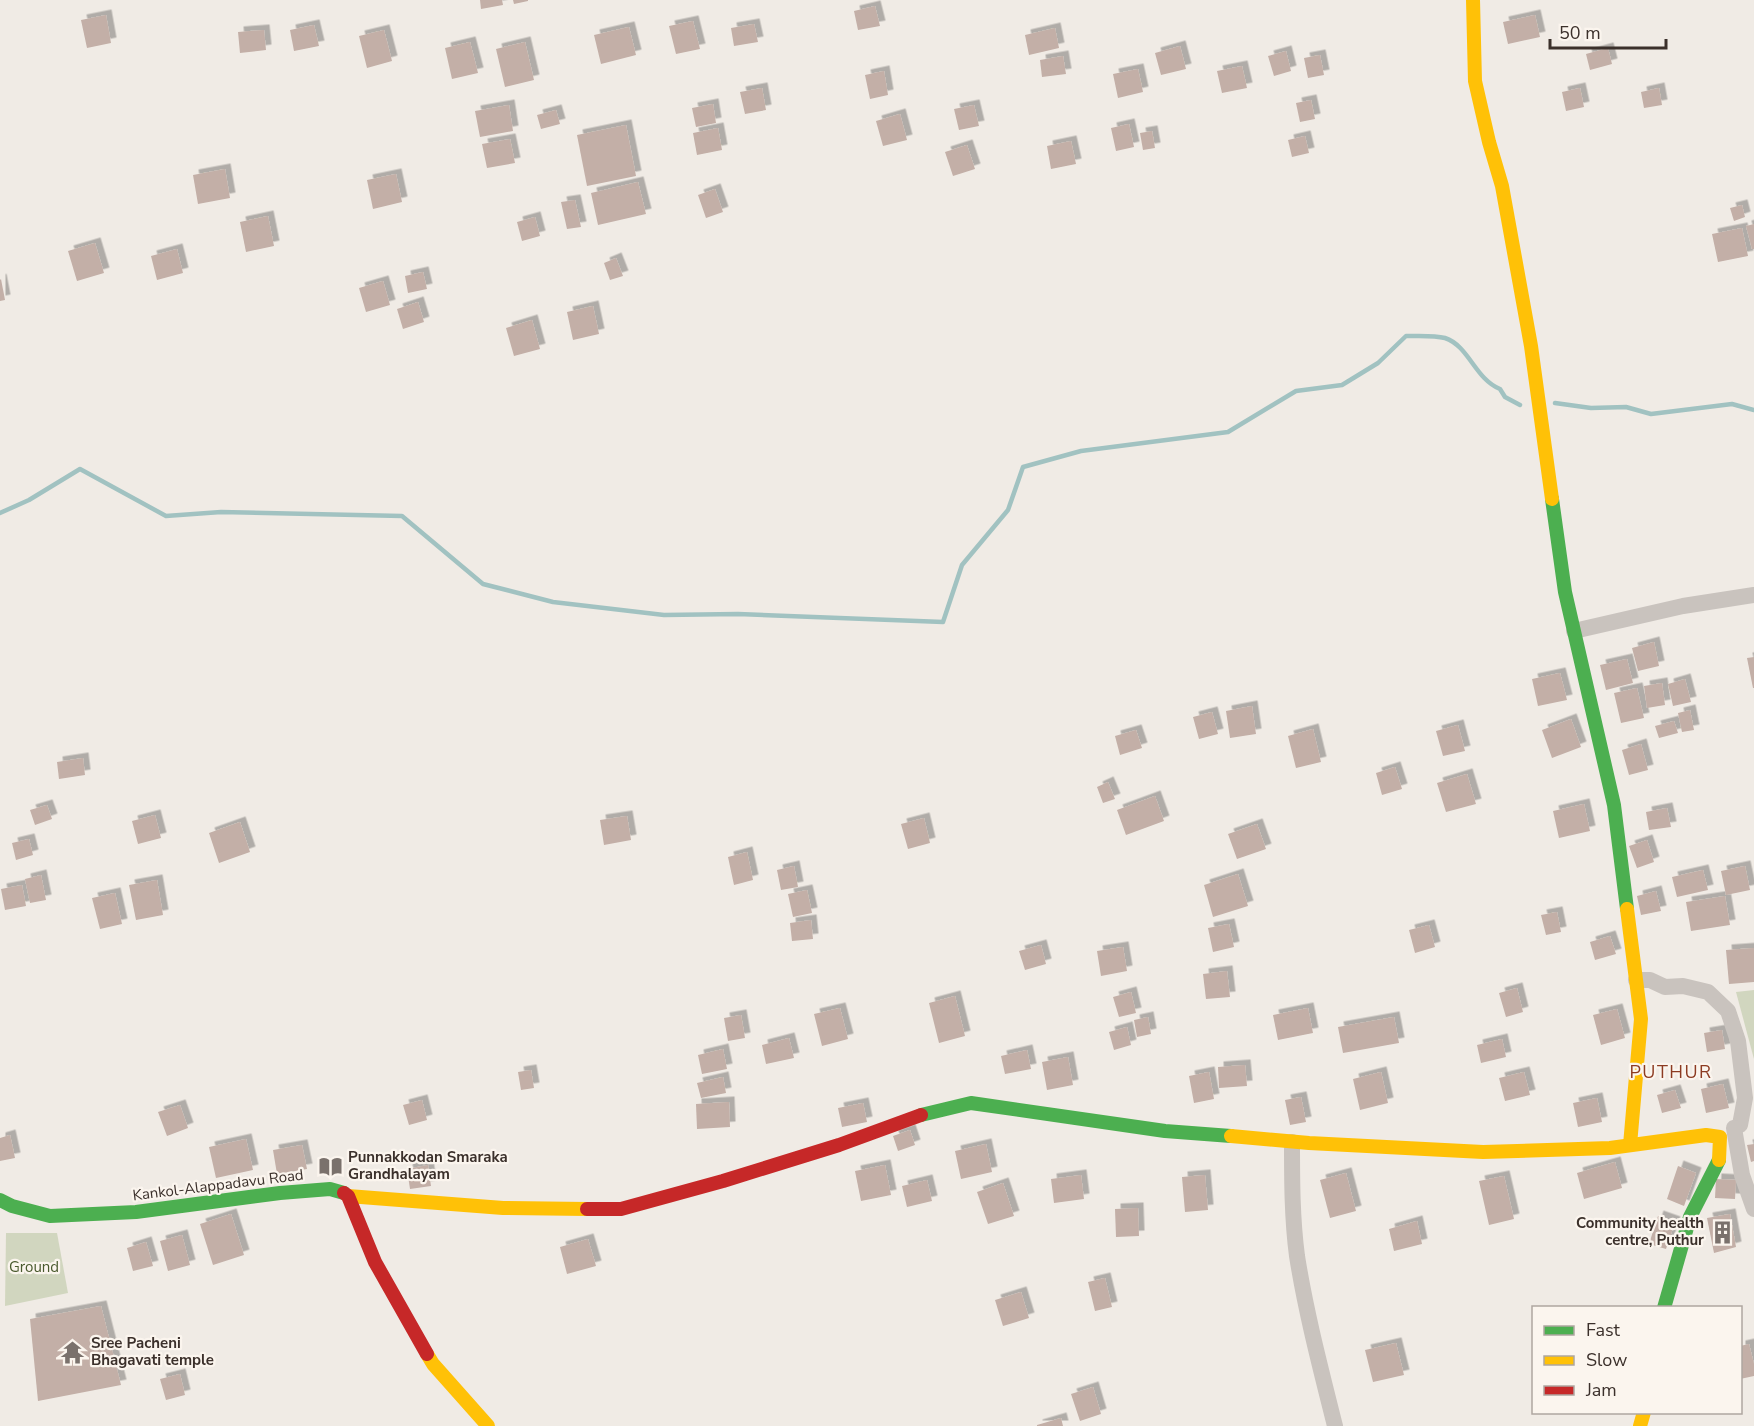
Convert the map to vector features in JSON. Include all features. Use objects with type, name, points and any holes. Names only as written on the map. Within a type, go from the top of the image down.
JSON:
[{"type":"main road","points":[[1473,0],[1475,81],[1502,186],[1531,346],[1565,592],[1614,805],[1641,1019],[1630,1145]]},
{"type":"main road","name":"Kankol-Alappadavu Road","points":[[0,1200],[12,1206],[50,1216],[136,1212],[280,1192],[330,1189],[341,1191],[348,1196],[503,1208],[621,1209],[723,1181],[925,1114],[971,1103],[1165,1131],[1292,1142],[1483,1152],[1610,1148],[1706,1135],[1720,1137]]},
{"type":"main road","points":[[1665,1306],[1690,1217],[1719,1162],[1720,1137]]},
{"type":"main road","points":[[348,1196],[375,1262],[434,1364],[488,1426]]},
{"type":"street","points":[[1574,631],[1683,606],[1754,596]]},
{"type":"street","points":[[1636,980],[1650,980],[1665,987],[1683,987],[1708,993],[1728,1011],[1738,1041],[1745,1098],[1742,1175],[1754,1209]]},
{"type":"street","points":[[1720,1137],[1743,1126]]},
{"type":"street","points":[[1292,1142],[1292,1189],[1297,1255],[1307,1310],[1335,1426]]},
{"type":"green space","points":[[1754,990],[1754,1059],[1736,992]]},
{"type":"green space","name":"Ground","points":[[6,1233],[57,1233],[68,1293],[5,1306]]},
{"type":"building","points":[[480,0],[502,0],[503,5],[481,9]]},
{"type":"building","points":[[513,0],[528,0],[528,1],[514,4]]},
{"type":"building","points":[[875,6],[880,26],[858,30],[854,11]]},
{"type":"building","points":[[106,15],[111,43],[87,48],[81,20]]},
{"type":"building","points":[[1535,15],[1540,37],[1508,44],[1503,22]]},
{"type":"building","points":[[693,21],[700,49],[676,54],[669,26]]},
{"type":"building","points":[[754,24],[758,42],[734,46],[731,28]]},
{"type":"building","points":[[314,25],[319,46],[294,51],[290,30]]},
{"type":"building","points":[[629,27],[636,55],[601,64],[594,35]]},
{"type":"building","points":[[1055,28],[1059,48],[1029,55],[1025,35]]},
{"type":"building","points":[[264,30],[266,50],[240,53],[238,32]]},
{"type":"building","points":[[384,30],[392,61],[367,68],[359,36]]},
{"type":"building","points":[[470,42],[478,73],[452,79],[445,48]]},
{"type":"building","points":[[525,42],[534,80],[505,87],[496,49]]},
{"type":"building","points":[[1180,46],[1186,69],[1161,75],[1155,53]]},
{"type":"building","points":[[1608,48],[1612,64],[1590,70],[1586,54]]},
{"type":"building","points":[[1286,51],[1291,71],[1274,76],[1268,56]]},
{"type":"building","points":[[1320,55],[1324,75],[1308,78],[1304,58]]},
{"type":"building","points":[[1063,56],[1066,74],[1042,77],[1040,60]]},
{"type":"building","points":[[1242,66],[1247,88],[1222,93],[1217,71]]},
{"type":"building","points":[[1138,69],[1143,92],[1118,98],[1113,74]]},
{"type":"building","points":[[884,71],[888,95],[870,99],[865,75]]},
{"type":"building","points":[[762,88],[766,110],[745,114],[740,92]]},
{"type":"building","points":[[1580,88],[1584,107],[1566,111],[1562,92]]},
{"type":"building","points":[[1659,88],[1662,105],[1644,108],[1641,92]]},
{"type":"building","points":[[1311,100],[1315,119],[1300,122],[1296,103]]},
{"type":"building","points":[[713,104],[716,123],[696,127],[692,108]]},
{"type":"building","points":[[509,105],[513,131],[480,137],[475,111]]},
{"type":"building","points":[[974,105],[979,126],[959,130],[954,109]]},
{"type":"building","points":[[556,110],[560,124],[541,129],[537,115]]},
{"type":"building","points":[[900,114],[907,140],[883,146],[876,121]]},
{"type":"building","points":[[1129,124],[1134,147],[1116,151],[1111,128]]},
{"type":"building","points":[[626,125],[636,176],[587,186],[577,135]]},
{"type":"building","points":[[718,128],[722,150],[697,155],[693,133]]},
{"type":"building","points":[[1152,131],[1155,148],[1143,150],[1140,133]]},
{"type":"building","points":[[1305,136],[1309,153],[1292,157],[1288,140]]},
{"type":"building","points":[[510,139],[515,163],[487,168],[482,144]]},
{"type":"building","points":[[1071,141],[1076,164],[1051,169],[1047,146]]},
{"type":"building","points":[[967,145],[975,169],[953,176],[945,152]]},
{"type":"building","points":[[225,169],[230,198],[198,204],[193,175]]},
{"type":"building","points":[[396,174],[402,202],[373,209],[367,180]]},
{"type":"building","points":[[638,182],[646,214],[598,225],[591,193]]},
{"type":"building","points":[[715,189],[723,212],[706,218],[698,195]]},
{"type":"building","points":[[575,200],[581,227],[567,229],[561,202]]},
{"type":"building","points":[[1742,205],[1745,217],[1734,221],[1730,208]]},
{"type":"building","points":[[268,216],[274,246],[246,252],[240,222]]},
{"type":"building","points":[[535,217],[540,236],[522,241],[517,222]]},
{"type":"building","points":[[1754,224],[1754,249],[1752,249],[1746,226]]},
{"type":"building","points":[[1742,228],[1748,256],[1718,262],[1712,234]]},
{"type":"building","points":[[95,243],[104,273],[77,281],[68,251]]},
{"type":"building","points":[[177,249],[183,273],[157,280],[151,256]]},
{"type":"building","points":[[616,258],[623,276],[610,280],[604,263]]},
{"type":"building","points":[[423,272],[427,289],[408,293],[405,276]]},
{"type":"building","points":[[0,280],[5,300],[0,301]]},
{"type":"building","points":[[383,281],[390,305],[366,312],[359,288]]},
{"type":"building","points":[[418,302],[424,322],[403,329],[397,309]]},
{"type":"building","points":[[593,306],[599,334],[573,340],[567,312]]},
{"type":"building","points":[[532,320],[540,349],[514,356],[506,328]]},
{"type":"building","points":[[1654,642],[1659,666],[1638,671],[1632,648]]},
{"type":"building","points":[[1754,657],[1754,688],[1753,688],[1747,658]]},
{"type":"building","points":[[1627,659],[1633,683],[1606,690],[1600,665]]},
{"type":"building","points":[[1560,673],[1567,700],[1538,706],[1532,679]]},
{"type":"building","points":[[1685,679],[1691,702],[1673,706],[1668,684]]},
{"type":"building","points":[[1662,683],[1665,705],[1647,708],[1644,686]]},
{"type":"building","points":[[1637,688],[1644,718],[1621,723],[1614,693]]},
{"type":"building","points":[[1252,706],[1256,734],[1230,738],[1226,711]]},
{"type":"building","points":[[1690,710],[1694,730],[1682,732],[1678,713]]},
{"type":"building","points":[[1212,712],[1218,734],[1199,739],[1193,717]]},
{"type":"building","points":[[1571,719],[1581,747],[1552,758],[1542,730]]},
{"type":"building","points":[[1674,721],[1678,733],[1659,738],[1655,726]]},
{"type":"building","points":[[1458,725],[1465,751],[1443,756],[1436,731]]},
{"type":"building","points":[[1313,729],[1321,762],[1296,768],[1288,736]]},
{"type":"building","points":[[1136,730],[1142,748],[1120,755],[1115,736]]},
{"type":"building","points":[[1641,744],[1648,770],[1629,775],[1622,750]]},
{"type":"building","points":[[83,758],[85,775],[59,779],[57,762]]},
{"type":"building","points":[[1395,767],[1402,789],[1382,795],[1376,773]]},
{"type":"building","points":[[1467,774],[1476,804],[1446,812],[1437,783]]},
{"type":"building","points":[[1108,782],[1115,799],[1103,803],[1097,787]]},
{"type":"building","points":[[1155,796],[1164,821],[1126,835],[1117,810]]},
{"type":"building","points":[[1584,804],[1590,831],[1559,838],[1553,811]]},
{"type":"building","points":[[47,805],[52,819],[35,825],[30,810]]},
{"type":"building","points":[[1667,808],[1671,827],[1649,830],[1646,812]]},
{"type":"building","points":[[155,815],[161,838],[138,844],[132,821]]},
{"type":"building","points":[[627,816],[631,840],[604,845],[600,820]]},
{"type":"building","points":[[924,818],[930,843],[908,849],[901,824]]},
{"type":"building","points":[[240,822],[250,852],[219,863],[209,833]]},
{"type":"building","points":[[1257,824],[1266,849],[1237,859],[1228,834]]},
{"type":"building","points":[[29,839],[33,855],[16,860],[12,843]]},
{"type":"building","points":[[1647,840],[1654,862],[1637,868],[1629,846]]},
{"type":"building","points":[[747,852],[753,880],[734,885],[728,857]]},
{"type":"building","points":[[794,866],[798,887],[781,890],[777,870]]},
{"type":"building","points":[[1745,866],[1750,890],[1726,895],[1721,871]]},
{"type":"building","points":[[1703,870],[1708,890],[1677,897],[1672,877]]},
{"type":"building","points":[[1238,874],[1248,906],[1213,917],[1204,885]]},
{"type":"building","points":[[41,875],[46,900],[30,903],[25,879]]},
{"type":"building","points":[[157,880],[163,915],[136,920],[129,885]]},
{"type":"building","points":[[22,885],[26,906],[5,910],[1,889]]},
{"type":"building","points":[[807,890],[812,913],[793,917],[788,894]]},
{"type":"building","points":[[1656,891],[1661,911],[1641,915],[1637,896]]},
{"type":"building","points":[[115,893],[122,924],[100,929],[92,898]]},
{"type":"building","points":[[1725,896],[1730,925],[1691,931],[1686,902]]},
{"type":"building","points":[[1557,912],[1561,932],[1546,935],[1541,915]]},
{"type":"building","points":[[811,920],[813,939],[792,941],[790,923]]},
{"type":"building","points":[[1229,924],[1234,947],[1213,952],[1208,928]]},
{"type":"building","points":[[1429,925],[1435,947],[1415,953],[1409,930]]},
{"type":"building","points":[[1610,936],[1616,954],[1595,960],[1590,942]]},
{"type":"building","points":[[1041,945],[1046,964],[1025,970],[1019,951]]},
{"type":"building","points":[[1123,947],[1127,971],[1101,976],[1097,951]]},
{"type":"building","points":[[1754,948],[1754,982],[1729,984],[1726,950]]},
{"type":"building","points":[[1227,971],[1230,997],[1206,999],[1203,974]]},
{"type":"building","points":[[1517,988],[1523,1012],[1506,1017],[1499,993]]},
{"type":"building","points":[[1131,992],[1136,1013],[1119,1017],[1113,997]]},
{"type":"building","points":[[955,996],[965,1036],[939,1043],[929,1003]]},
{"type":"building","points":[[840,1008],[848,1039],[822,1046],[814,1014]]},
{"type":"building","points":[[1308,1008],[1313,1033],[1278,1040],[1273,1015]]},
{"type":"building","points":[[1617,1009],[1625,1038],[1601,1045],[1593,1015]]},
{"type":"building","points":[[741,1015],[745,1038],[728,1041],[724,1018]]},
{"type":"building","points":[[1148,1017],[1151,1034],[1137,1037],[1134,1020]]},
{"type":"building","points":[[1394,1017],[1399,1043],[1343,1053],[1338,1027]]},
{"type":"building","points":[[1127,1027],[1131,1045],[1114,1050],[1109,1032]]},
{"type":"building","points":[[1722,1030],[1725,1049],[1707,1052],[1704,1033]]},
{"type":"building","points":[[789,1038],[794,1058],[766,1064],[762,1045]]},
{"type":"building","points":[[1502,1039],[1506,1057],[1481,1063],[1477,1045]]},
{"type":"building","points":[[723,1049],[727,1069],[702,1074],[698,1055]]},
{"type":"building","points":[[1027,1050],[1031,1069],[1005,1074],[1001,1056]]},
{"type":"building","points":[[1068,1057],[1073,1085],[1047,1090],[1042,1062]]},
{"type":"building","points":[[1245,1065],[1247,1086],[1219,1088],[1218,1067]]},
{"type":"building","points":[[531,1070],[534,1088],[521,1090],[518,1072]]},
{"type":"building","points":[[1209,1072],[1214,1099],[1194,1103],[1189,1076]]},
{"type":"building","points":[[1381,1072],[1388,1103],[1360,1110],[1353,1079]]},
{"type":"building","points":[[1524,1072],[1530,1095],[1505,1101],[1499,1078]]},
{"type":"building","points":[[723,1077],[726,1093],[701,1098],[697,1083]]},
{"type":"building","points":[[1723,1084],[1729,1108],[1706,1113],[1701,1089]]},
{"type":"building","points":[[1675,1090],[1681,1108],[1662,1113],[1657,1095]]},
{"type":"building","points":[[1301,1097],[1306,1122],[1290,1125],[1285,1100]]},
{"type":"building","points":[[1597,1098],[1602,1122],[1578,1127],[1573,1103]]},
{"type":"building","points":[[422,1100],[427,1120],[409,1125],[403,1105]]},
{"type":"building","points":[[729,1102],[730,1127],[697,1129],[696,1104]]},
{"type":"building","points":[[863,1103],[867,1122],[842,1127],[838,1108]]},
{"type":"building","points":[[180,1105],[188,1128],[167,1136],[158,1112]]},
{"type":"building","points":[[910,1130],[915,1145],[898,1151],[893,1136]]},
{"type":"building","points":[[10,1135],[15,1158],[0,1161],[0,1138]]},
{"type":"building","points":[[246,1139],[253,1170],[216,1178],[209,1147]]},
{"type":"building","points":[[986,1144],[992,1172],[961,1179],[955,1151]]},
{"type":"building","points":[[1754,1144],[1754,1161],[1751,1162],[1747,1145]]},
{"type":"building","points":[[302,1145],[307,1169],[277,1174],[273,1150]]},
{"type":"building","points":[[1615,1162],[1622,1188],[1584,1199],[1577,1173]]},
{"type":"building","points":[[428,1165],[431,1186],[410,1189],[407,1169]]},
{"type":"building","points":[[885,1165],[891,1195],[861,1201],[855,1171]]},
{"type":"building","points":[[1678,1166],[1696,1173],[1684,1206],[1667,1199]]},
{"type":"building","points":[[1346,1173],[1356,1211],[1330,1218],[1320,1180]]},
{"type":"building","points":[[1081,1175],[1084,1199],[1054,1203],[1051,1179]]},
{"type":"building","points":[[1205,1175],[1208,1210],[1185,1212],[1182,1177]]},
{"type":"building","points":[[1504,1176],[1514,1219],[1489,1225],[1479,1181]]},
{"type":"building","points":[[1716,1179],[1736,1180],[1735,1199],[1715,1198]]},
{"type":"building","points":[[927,1180],[932,1201],[907,1207],[902,1186]]},
{"type":"building","points":[[1003,1183],[1014,1216],[988,1224],[977,1192]]},
{"type":"building","points":[[1138,1208],[1139,1236],[1116,1237],[1115,1209]]},
{"type":"building","points":[[231,1214],[244,1255],[213,1265],[200,1224]]},
{"type":"building","name":"Community health centre, Puthur","points":[[1730,1214],[1736,1247],[1714,1253],[1707,1218]]},
{"type":"building","points":[[1658,1216],[1675,1222],[1666,1249],[1649,1244]]},
{"type":"building","points":[[1417,1221],[1422,1244],[1394,1251],[1389,1229]]},
{"type":"building","points":[[182,1235],[190,1265],[168,1271],[160,1241]]},
{"type":"building","points":[[588,1239],[596,1266],[567,1274],[560,1247]]},
{"type":"building","points":[[146,1242],[153,1266],[133,1271],[127,1248]]},
{"type":"building","points":[[1105,1278],[1112,1307],[1095,1311],[1088,1282]]},
{"type":"building","points":[[1021,1292],[1029,1318],[1003,1326],[995,1300]]},
{"type":"building","name":"Sree Pacheni Bhagavati temple","points":[[101,1306],[121,1385],[38,1401],[30,1319]]},
{"type":"building","points":[[1396,1343],[1404,1375],[1373,1382],[1365,1350]]},
{"type":"building","points":[[1749,1344],[1754,1364],[1754,1376],[1742,1379],[1742,1346]]},
{"type":"building","points":[[180,1374],[185,1395],[166,1400],[160,1379]]},
{"type":"building","points":[[1093,1387],[1101,1414],[1080,1421],[1071,1394]]},
{"type":"building","points":[[1061,1418],[1063,1426],[1037,1426],[1037,1425]]},
{"type":"waterway","points":[[0,513],[29,500],[80,469],[166,516],[221,512],[402,516],[483,584],[553,602],[664,615],[738,614],[943,622],[962,565],[1008,510],[1023,467],[1081,451],[1228,432],[1296,391],[1342,385],[1378,363],[1406,336],[1436,336],[1453,342],[1484,378],[1500,389],[1505,397],[1520,405]]},
{"type":"waterway","points":[[1555,403],[1591,408],[1626,407],[1651,414],[1732,404],[1754,410]]},
{"type":"traffic: fast","points":[[1552,499],[1565,592],[1614,805],[1627,909]]},
{"type":"traffic: fast","points":[[921,1115],[971,1103],[1165,1131],[1231,1136]]},
{"type":"traffic: fast","points":[[1665,1306],[1690,1217],[1719,1160]]},
{"type":"traffic: fast","points":[[0,1200],[12,1206],[50,1216],[136,1212],[280,1193],[330,1189],[344,1193]]},
{"type":"traffic: slow","points":[[1473,0],[1475,81],[1502,186],[1531,346],[1552,499]]},
{"type":"traffic: slow","points":[[1627,909],[1641,1019],[1630,1145]]},
{"type":"traffic: slow","points":[[1231,1136],[1309,1143],[1483,1152],[1610,1148],[1706,1135],[1720,1137],[1719,1160]]},
{"type":"traffic: slow","points":[[348,1196],[503,1208],[587,1209]]},
{"type":"traffic: slow","points":[[427,1354],[433,1364],[488,1426]]},
{"type":"traffic: slow","points":[[1640,1426],[1643,1414]]},
{"type":"traffic: jam","points":[[587,1209],[621,1209],[723,1181],[839,1145],[921,1115]]},
{"type":"traffic: jam","points":[[344,1193],[348,1196],[375,1262],[427,1354]]},
{"type":"place","name":"Punnakkodan Smaraka Grandhalayam","points":[[330,1166]]},
{"type":"place","name":"Community health centre, Puthur","points":[[1722,1232]]},
{"type":"place","name":"Sree Pacheni Bhagavati temple","points":[[73,1352]]},
{"type":"district","name":"PUTHUR","points":[[1671,1072]]}]
